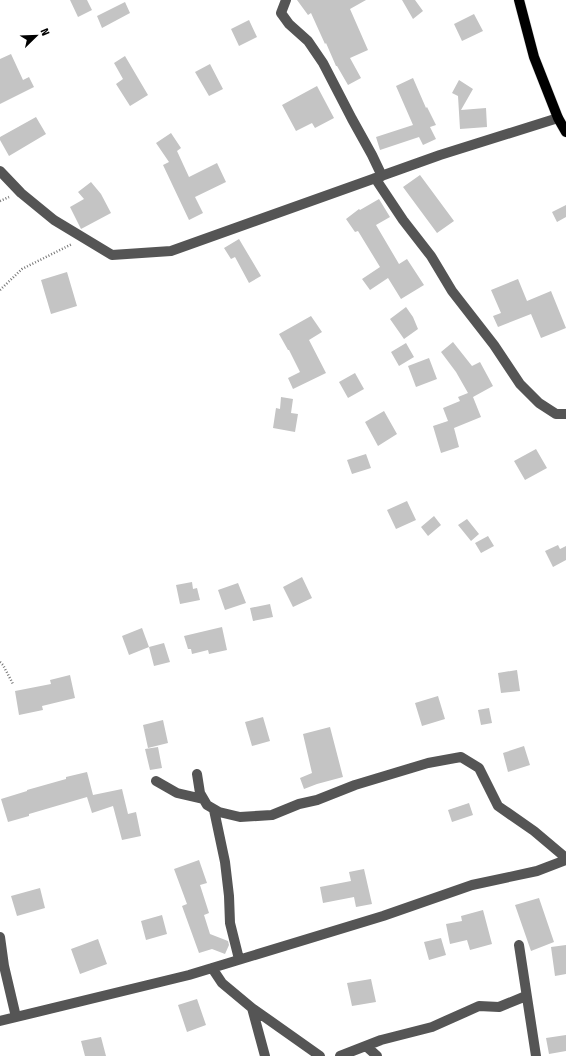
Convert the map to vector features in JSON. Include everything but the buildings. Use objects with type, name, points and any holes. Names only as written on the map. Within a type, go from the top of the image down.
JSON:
[{"type":"main road","points":[[519,0],[534,57],[558,118],[566,132]]},
{"type":"street","points":[[286,0],[280,13],[289,24],[308,41],[323,63],[372,155],[378,177],[403,220],[431,256],[452,291],[494,345],[520,384],[539,403],[556,414],[566,414]]},
{"type":"street","points":[[0,171],[21,193],[48,215],[112,255],[171,251],[440,155],[558,118]]},
{"type":"street","points":[[0,1021],[189,975],[383,916],[472,885],[537,871],[566,859],[534,831],[498,806],[479,768],[462,757],[428,763],[355,785],[272,815],[240,817],[214,810],[207,805],[200,793],[197,774]]},
{"type":"street","points":[[156,780],[177,793],[204,800]]},
{"type":"street","points":[[214,810],[225,862],[229,896],[230,923],[240,959]]},
{"type":"street","points":[[0,937],[4,966],[16,1017]]},
{"type":"street","points":[[519,945],[536,1056]]},
{"type":"street","points":[[212,968],[222,983],[252,1008],[320,1056]]},
{"type":"street","points":[[340,1056],[381,1040],[432,1027],[479,1006],[499,1007],[526,996]]},
{"type":"street","points":[[252,1008],[265,1056]]},
{"type":"street","points":[[366,1046],[377,1056]]},
{"type":"path","points":[[0,290],[22,269],[84,238]]},
{"type":"path","points":[[0,662],[13,684]]}]
